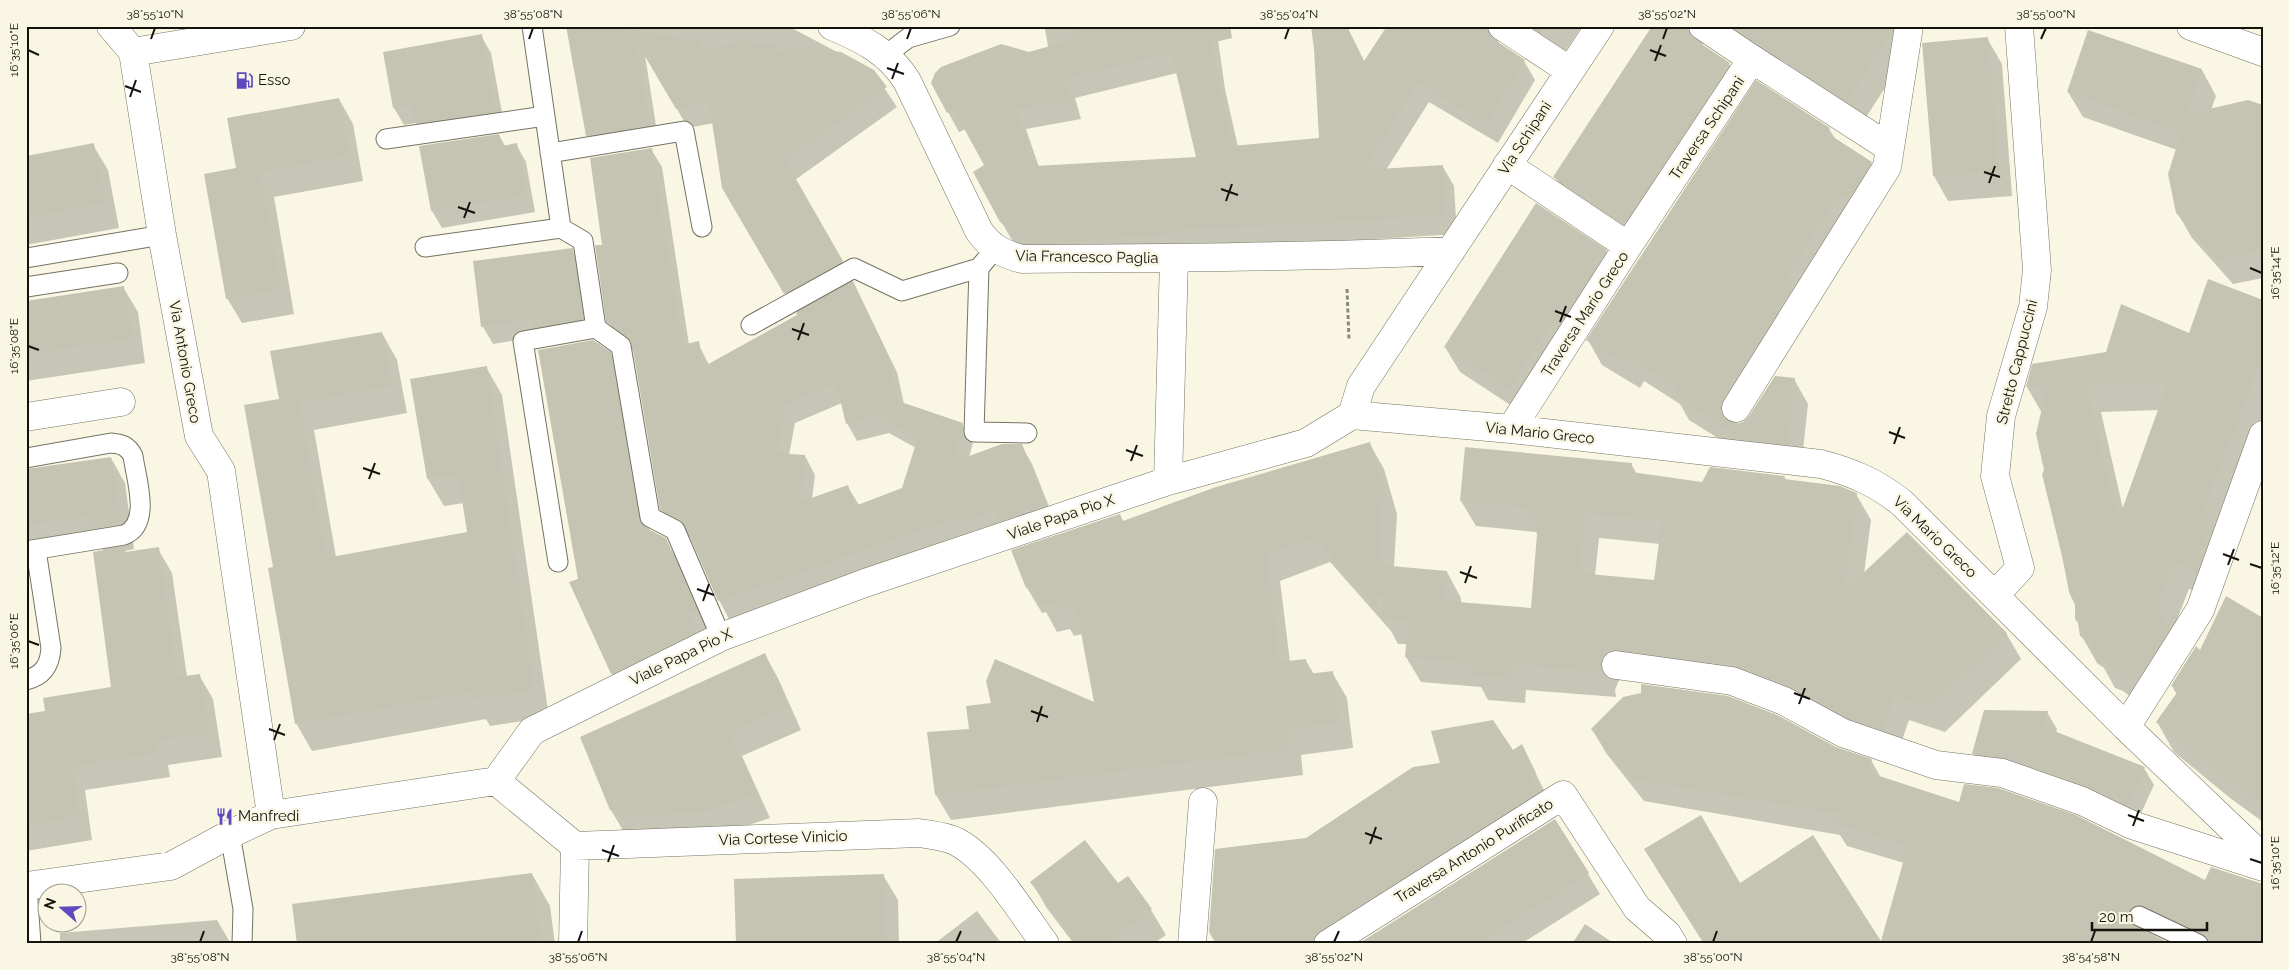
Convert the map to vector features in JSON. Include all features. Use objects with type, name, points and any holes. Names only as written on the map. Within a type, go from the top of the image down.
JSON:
[{"type":"street","points":[[111,26],[133,52],[291,26]]},
{"type":"street","name":"Via Francesco Paglia","points":[[832,26],[871,44],[898,67],[907,81],[980,232],[987,259],[1007,255],[1022,259],[1174,258],[1346,256],[1452,251]]},
{"type":"street","points":[[1502,26],[1570,71]]},
{"type":"street","name":"Via Schipani","points":[[1352,415],[1361,386],[1600,26]]},
{"type":"street","name":"Traversa Schipani","points":[[1628,246],[1752,59],[1703,26]]},
{"type":"street","points":[[1736,408],[1887,167],[1909,26]]},
{"type":"street","name":"Stretto Cappuccini","points":[[1995,595],[2020,568],[1995,476],[2001,416],[2033,307],[2037,270],[2019,26]]},
{"type":"street","points":[[2191,26],[2263,52]]},
{"type":"street","name":"Via Antonio Greco","points":[[133,52],[162,235],[199,436],[221,471],[271,815]]},
{"type":"street","points":[[1752,59],[1890,148]]},
{"type":"street","name":"Traversa Mario Greco","points":[[1508,165],[1628,246],[1511,429]]},
{"type":"street","points":[[1168,481],[1174,258]]},
{"type":"street","points":[[26,416],[120,402]]},
{"type":"street","name":"Via Mario Greco","points":[[1352,415],[1511,429],[1821,464],[1864,478],[1891,494],[1995,595],[2126,727],[2263,858]]},
{"type":"street","name":"Viale Papa Pio X","points":[[496,781],[532,731],[721,637],[865,583],[1168,481],[1306,443],[1352,415]]},
{"type":"street","points":[[2126,727],[2200,610],[2263,435]]},
{"type":"street","points":[[1616,665],[1732,681],[1784,701],[1852,737],[1936,765],[2002,773],[2082,801],[2132,825],[2263,867]]},
{"type":"street","points":[[26,886],[171,866],[230,834],[271,815],[496,781],[576,846],[573,944]]},
{"type":"street","name":"Traversa Antonio Purificato","points":[[1328,944],[1563,795],[1637,908],[1667,934],[1673,944]]},
{"type":"street","points":[[1192,944],[1204,802]]},
{"type":"street","name":"Via Cortese Vinicio","points":[[576,846],[919,833],[939,836],[956,841],[984,863],[1045,944]]},
{"type":"lane","points":[[532,26],[561,228]]},
{"type":"lane","points":[[886,55],[908,38],[950,26]]},
{"type":"lane","points":[[386,139],[545,116]]},
{"type":"lane","points":[[550,154],[684,132],[702,227]]},
{"type":"lane","points":[[425,247],[561,228],[582,241],[596,328],[621,346],[650,517],[675,530],[721,637]]},
{"type":"lane","points":[[26,258],[162,235]]},
{"type":"lane","points":[[751,325],[854,268],[902,290],[987,259],[974,432],[1027,433]]},
{"type":"lane","points":[[26,287],[118,273]]},
{"type":"lane","points":[[558,562],[523,341],[596,328]]},
{"type":"lane","points":[[26,458],[111,443],[124,446],[133,456],[140,510],[137,526],[130,533],[31,550],[51,648],[46,668],[40,675],[26,680]]},
{"type":"lane","points":[[230,834],[243,909],[242,944]]},
{"type":"lane","points":[[26,886],[31,944]]},
{"type":"lane","points":[[2139,916],[2198,944]]},
{"type":"path","points":[[1346,256],[1349,347]]},
{"type":"building","points":[[566,26],[607,26],[699,41],[700,50],[752,40],[753,46],[776,43],[777,52],[801,47],[841,52],[874,70],[887,87],[785,160],[843,261],[784,294],[722,188],[709,102],[676,109],[636,41],[649,125],[586,136]]},
{"type":"building","points":[[1071,26],[1230,26],[1232,38],[1211,43],[1232,146],[1319,138],[1311,26],[1347,26],[1364,61],[1387,26],[1487,26],[1488,33],[1493,39],[1525,60],[1487,124],[1418,83],[1363,170],[1443,165],[1446,215],[1266,226],[1180,228],[1181,233],[1067,242],[1025,241],[1000,222],[973,172],[984,165],[954,110],[947,113],[931,83],[935,73],[941,67],[1001,44],[1029,52],[1075,39]],"holes":[[[1173,52],[1196,157],[1035,166],[1016,109],[1071,100],[1064,79]]]},
{"type":"building","points":[[1531,26],[1545,26],[1541,33]]},
{"type":"building","points":[[1652,26],[1688,26],[1689,33],[1694,39],[1730,63],[1624,224],[1553,177]]},
{"type":"building","points":[[1731,26],[1893,26],[1892,31],[1847,102]]},
{"type":"building","points":[[2088,30],[2202,69],[2180,132],[2067,92]]},
{"type":"building","points":[[482,34],[495,112],[415,123],[412,105],[393,108],[383,52]]},
{"type":"building","points":[[1988,37],[1999,171],[1933,176],[1922,43]]},
{"type":"building","points":[[1756,80],[1830,128],[1827,133],[1872,162],[1848,199],[1840,194],[1804,249],[1785,282],[1793,288],[1739,372],[1720,407],[1722,415],[1727,421],[1735,424],[1743,422],[1775,376],[1795,378],[1788,445],[1728,438],[1732,432],[1674,396],[1679,388],[1630,358],[1625,364],[1586,340]]},
{"type":"building","points":[[339,98],[349,156],[260,172],[281,289],[226,299],[204,174],[236,168],[227,118]]},
{"type":"building","points":[[2248,100],[2263,105],[2263,250],[2218,260],[2176,213],[2168,174],[2187,114]]},
{"type":"building","points":[[499,134],[502,146],[517,143],[526,195],[431,211],[419,146]]},
{"type":"building","points":[[94,143],[105,203],[26,217],[26,156]]},
{"type":"building","points":[[652,148],[682,345],[699,341],[703,367],[797,315],[796,313],[853,281],[887,352],[898,401],[963,423],[953,462],[1002,444],[1022,444],[1047,505],[1000,521],[996,510],[963,521],[962,516],[718,601],[685,526],[680,520],[660,510],[632,344],[628,337],[606,322],[595,245],[602,245],[590,158]],"holes":[[[836,383],[846,424],[878,415],[918,437],[902,488],[855,506],[848,485],[800,502],[805,455],[776,453],[785,405]]]},
{"type":"building","points":[[1536,203],[1607,250],[1560,324],[1554,320],[1509,389],[1444,347]]},
{"type":"building","points":[[573,248],[583,319],[534,328],[533,319],[481,327],[473,261]]},
{"type":"building","points":[[2208,279],[2263,300],[2263,354],[2204,508],[2209,514],[2205,546],[2199,552],[2201,560],[2197,571],[2173,562],[2159,600],[2163,621],[2171,627],[2137,680],[2126,679],[2106,663],[2098,660],[2092,644],[2080,636],[2078,623],[2075,619],[2075,605],[2069,592],[2042,474],[2044,470],[2036,434],[2047,386],[2026,387],[2032,364],[2106,352],[2121,304],[2189,333]],"holes":[[[2168,382],[2118,521],[2086,385]]]},
{"type":"building","points":[[124,286],[132,338],[26,354],[26,301]]},
{"type":"building","points":[[382,332],[392,386],[299,402],[326,558],[467,532],[458,474],[427,479],[410,379],[487,366],[534,690],[473,699],[472,692],[295,724],[268,568],[273,567],[244,405],[279,399],[270,351]]},
{"type":"building","points":[[593,340],[611,352],[639,519],[644,527],[666,538],[697,609],[687,612],[696,632],[611,674],[569,582],[578,579],[538,350]]},
{"type":"building","points":[[1370,442],[1383,487],[1379,565],[1447,571],[1445,601],[1531,608],[1538,522],[1528,521],[1530,508],[1460,501],[1465,447],[1632,463],[1631,472],[1702,482],[1710,467],[1785,476],[1784,479],[1840,486],[1857,493],[1844,591],[1907,532],[2007,633],[1930,707],[1895,696],[1882,730],[1849,719],[1791,687],[1738,666],[1618,650],[1610,651],[1603,656],[1601,663],[1602,672],[1511,664],[1510,678],[1472,675],[1472,663],[1405,657],[1408,621],[1382,618],[1384,597],[1377,596],[1377,608],[1315,537],[1266,555],[1279,662],[1306,659],[1308,674],[1333,671],[1339,722],[1287,729],[1289,749],[935,795],[927,732],[969,729],[966,706],[991,703],[986,681],[995,659],[1094,702],[1076,606],[1058,611],[1054,604],[1041,606],[1036,586],[1026,588],[1011,550],[1120,514],[1123,521],[1216,487]],"holes":[[[1585,513],[1662,520],[1654,580],[1579,573]]]},
{"type":"building","points":[[111,457],[121,524],[90,529],[88,516],[26,525],[26,469]]},
{"type":"building","points":[[124,546],[125,552],[159,547],[177,677],[200,674],[209,733],[155,741],[157,753],[72,766],[79,816],[26,825],[26,714],[45,711],[43,698],[111,687],[93,552]]},
{"type":"building","points":[[2226,596],[2263,618],[2263,806],[2212,769],[2156,722],[2181,687],[2171,686],[2196,646],[2200,650]]},
{"type":"building","points":[[765,653],[788,706],[729,732],[757,794],[704,812],[625,816],[610,810],[580,737]]},
{"type":"building","points":[[1641,684],[1728,696],[1777,715],[1836,747],[1872,759],[1867,772],[1959,802],[1964,784],[1998,788],[2076,815],[2205,880],[2211,867],[2263,884],[2263,944],[2209,944],[2203,934],[2139,905],[2129,911],[2130,923],[2171,944],[1704,944],[1644,849],[1701,815],[1740,883],[1813,835],[1881,941],[1908,845],[1832,823],[1844,815],[1629,778],[1591,729],[1623,697],[1641,693]]},
{"type":"building","points":[[1984,710],[2048,711],[2044,727],[2145,767],[2127,805],[2087,786],[2007,758],[1972,754]]},
{"type":"building","points":[[1493,720],[1513,750],[1522,744],[1536,773],[1529,777],[1538,792],[1320,931],[1314,936],[1313,944],[1216,944],[1209,932],[1215,849],[1306,838],[1413,767],[1440,763],[1431,731]]},
{"type":"building","points":[[1555,819],[1589,873],[1476,944],[1358,944]]},
{"type":"building","points":[[1085,840],[1118,883],[1128,876],[1152,909],[1105,944],[1077,944],[1030,882]]},
{"type":"building","points":[[532,873],[541,944],[297,944],[292,904]]},
{"type":"building","points":[[884,874],[886,940],[736,944],[734,879]]},
{"type":"place","name":"Esso","points":[[244,80]]},
{"type":"place","name":"Manfredi","points":[[224,816]]}]
